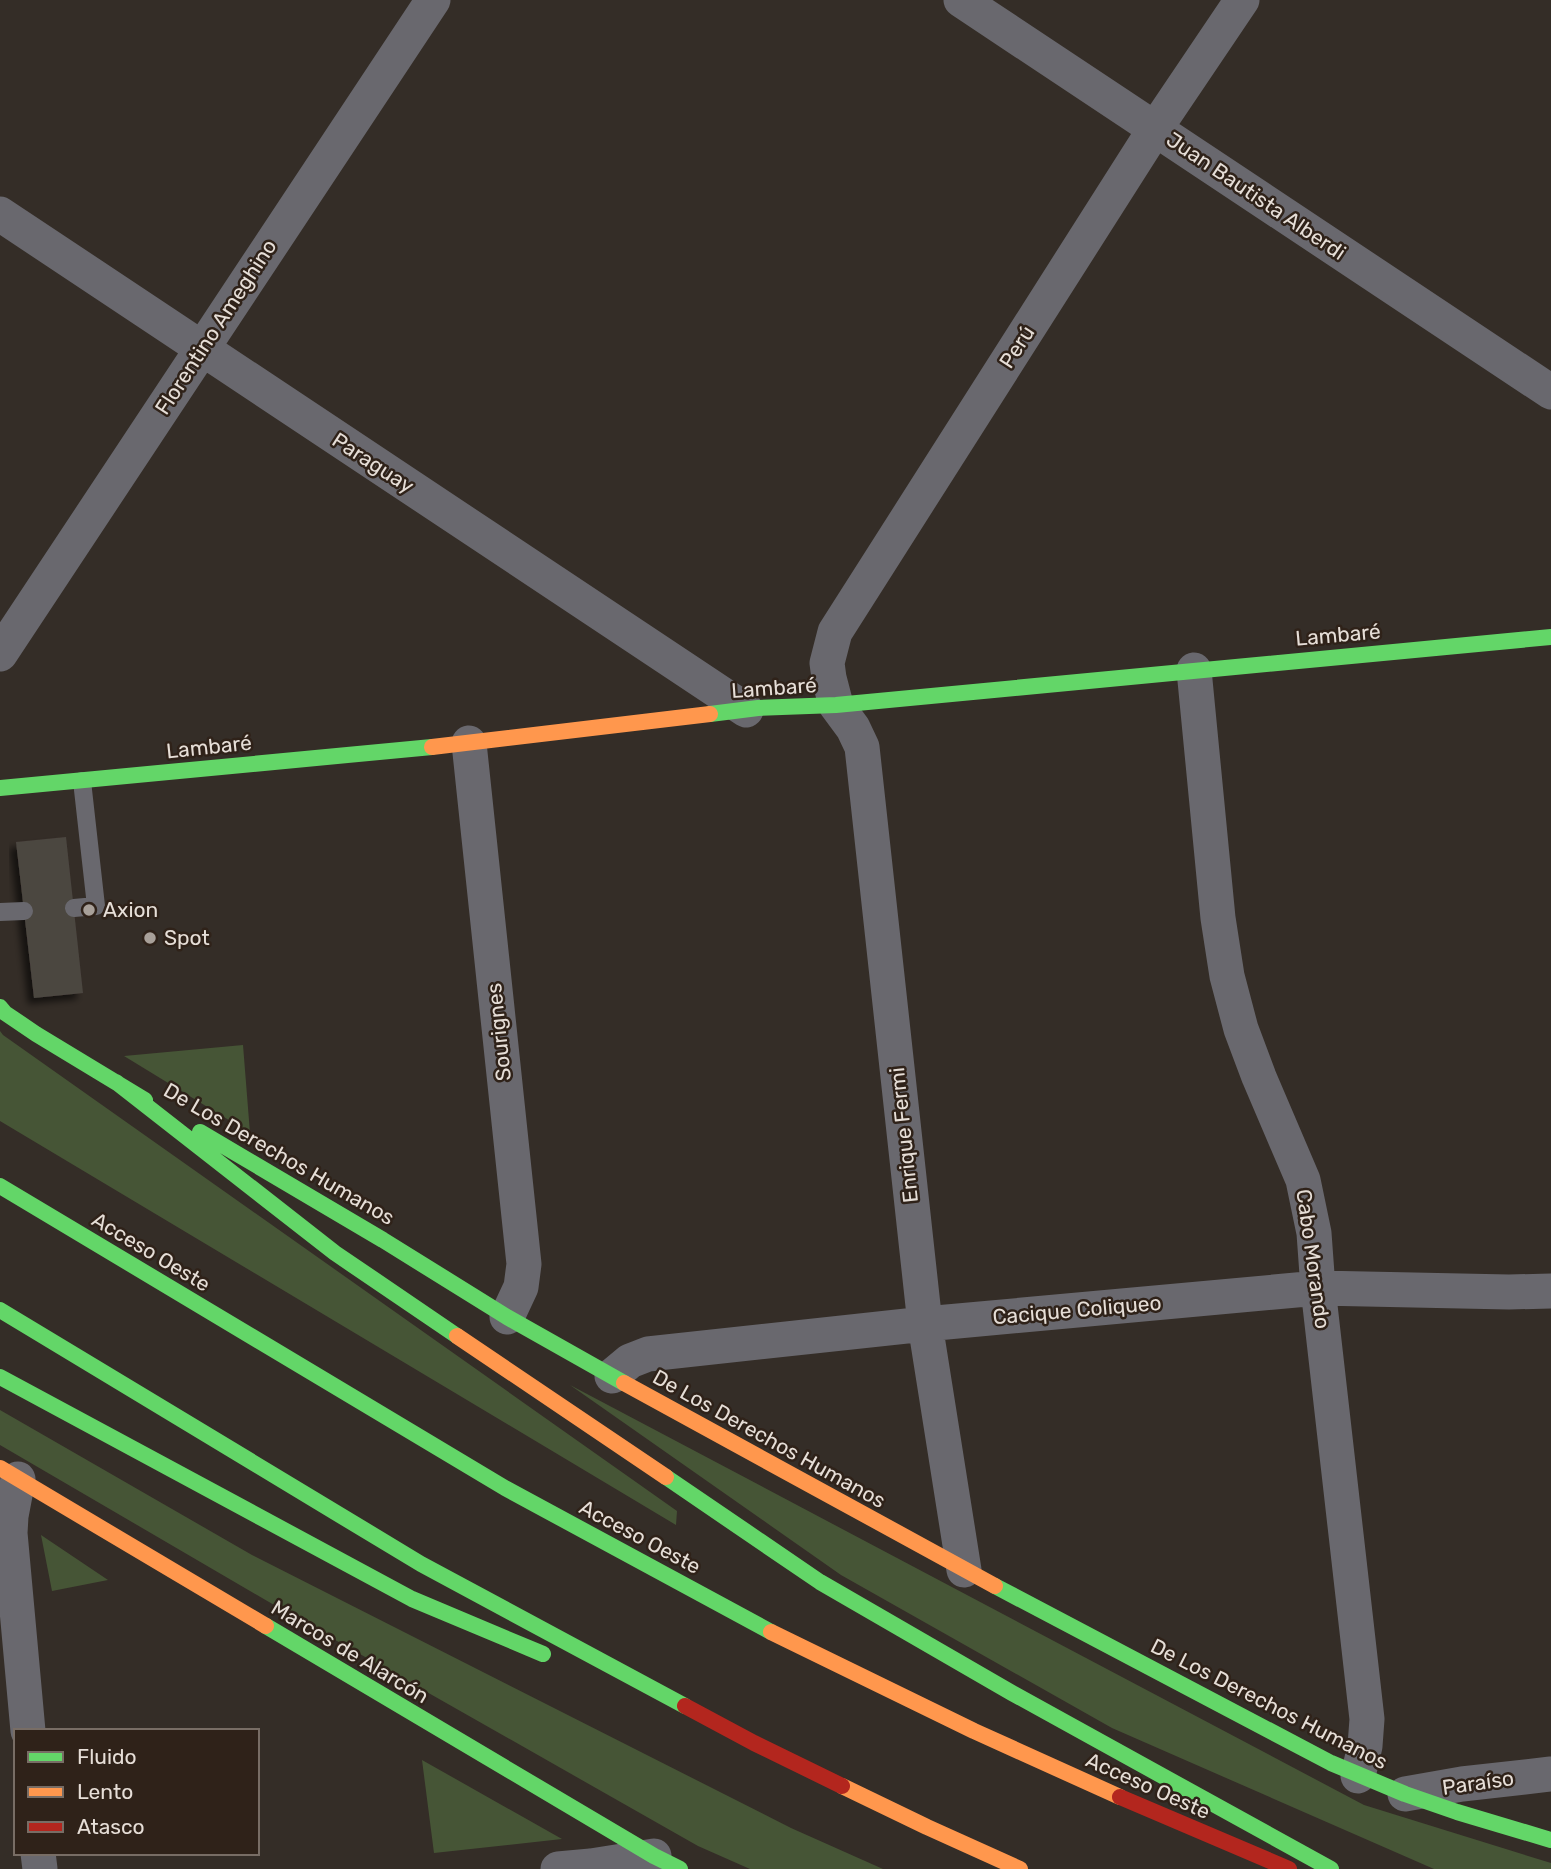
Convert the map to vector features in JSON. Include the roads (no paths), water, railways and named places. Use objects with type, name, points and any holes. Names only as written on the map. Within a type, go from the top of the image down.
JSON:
[{"type":"main road","name":"Lambaré","points":[[0,788],[469,743],[746,710],[836,705],[1551,637]]},
{"type":"main road","name":"De Los Derechos Humanos","points":[[0,1007],[36,1034],[383,1240],[507,1318],[964,1570],[1358,1776],[1457,1812],[1551,1840]]},
{"type":"main road","points":[[116,1083],[335,1253],[820,1582],[1012,1693],[1331,1869]]},
{"type":"main road","name":"Acceso Oeste","points":[[0,1186],[505,1488],[779,1636],[986,1736],[1171,1820],[1289,1869]]},
{"type":"main road","points":[[0,1310],[421,1564],[754,1743],[1020,1869]]},
{"type":"main road","points":[[0,1377],[412,1599],[551,1658]]},
{"type":"main road","name":"Marcos de Alarcón","points":[[9,1474],[667,1863]]},
{"type":"main road","points":[[602,1679],[754,1743]]},
{"type":"street","name":"Florentino Ameghino","points":[[0,654],[433,0]]},
{"type":"street","name":"Juan Bautista Alberdi","points":[[961,0],[1551,392]]},
{"type":"street","name":"Perú","points":[[836,705],[827,663],[835,632],[1155,129],[1242,0]]},
{"type":"street","name":"Paraguay","points":[[0,214],[746,710]]},
{"type":"street","name":"Cabo Morando","points":[[1194,670],[1218,918],[1227,976],[1241,1029],[1303,1180],[1314,1233],[1367,1718],[1365,1746],[1358,1776]]},
{"type":"street","name":"Enrique Fermi","points":[[836,705],[853,728],[862,747],[925,1324],[964,1570]]},
{"type":"street","name":"Sourignes","points":[[469,743],[524,1264],[521,1287],[507,1318]]},
{"type":"street","name":"Cacique Coliqueo","points":[[611,1376],[630,1361],[648,1354],[925,1324],[1318,1288],[1551,1291]]},
{"type":"street","points":[[9,1474],[10,1533],[28,1729]]},
{"type":"street","name":"Paraíso","points":[[1405,1794],[1462,1784],[1551,1774]]},
{"type":"street","points":[[588,1816],[580,1868],[667,1863]]},
{"type":"lane","points":[[74,908],[96,905],[82,781]]},
{"type":"lane","points":[[0,912],[24,911]]},
{"type":"place","name":"Axion","points":[[89,910]]},
{"type":"place","name":"Spot","points":[[150,938]]}]
